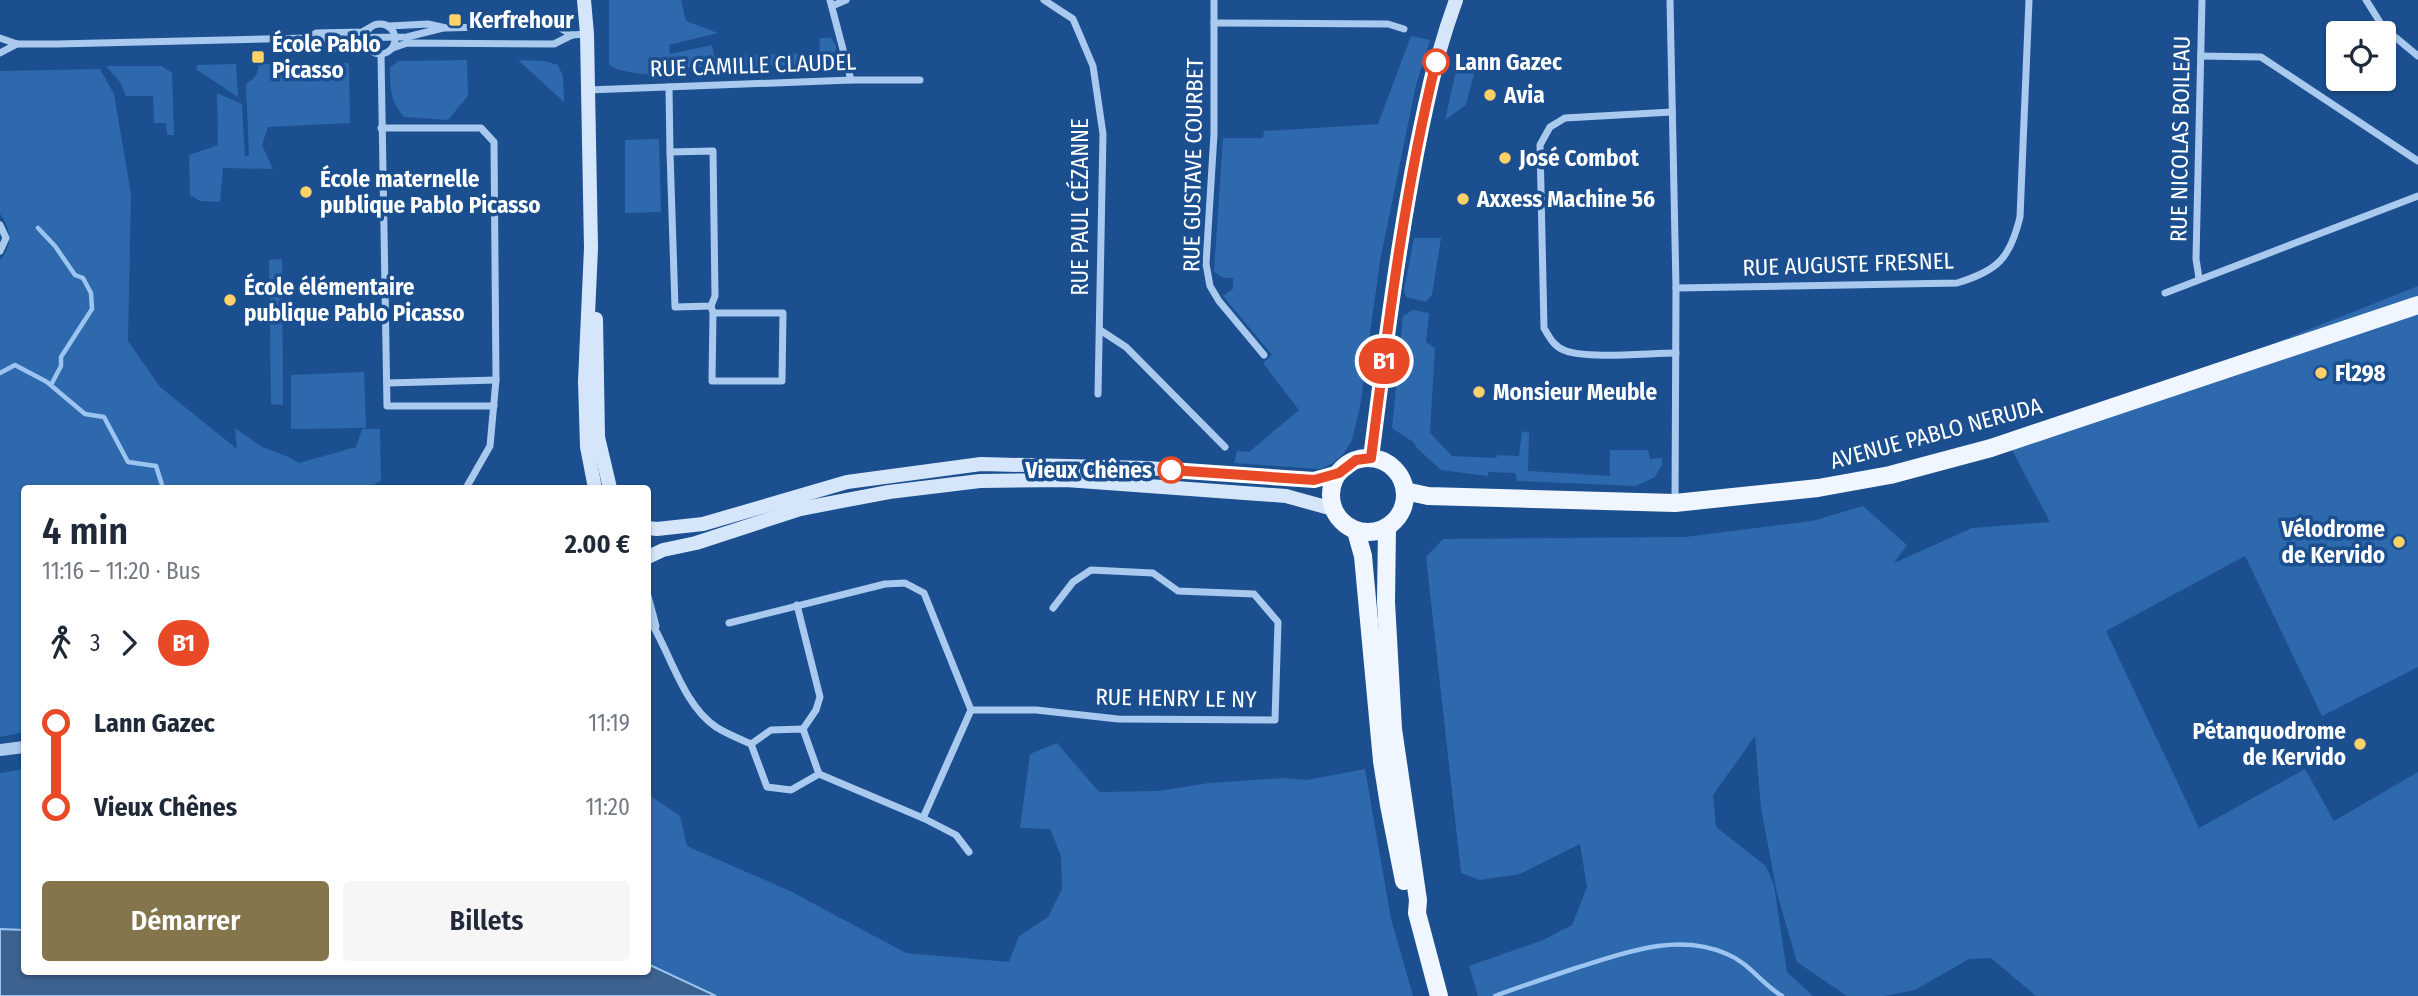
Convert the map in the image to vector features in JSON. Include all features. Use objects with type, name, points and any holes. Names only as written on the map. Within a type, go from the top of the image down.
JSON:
[{"type":"main road","points":[[584,0],[591,248],[597,327],[598,437],[609,485]]},
{"type":"main road","points":[[1371,458],[1419,134],[1442,38],[1456,0]]},
{"type":"main road","points":[[591,248],[585,381],[587,447],[593,485]]},
{"type":"main road","name":"AVENUE PABLO NERUDA","points":[[1405,491],[1428,496],[1675,503],[1818,488],[1890,475],[1991,448],[2418,305]]},
{"type":"main road","points":[[1371,458],[1387,463],[1399,475],[1405,491],[1404,506],[1399,518],[1387,528],[1374,532],[1356,531],[1341,523],[1333,509],[1331,493],[1334,479],[1339,473],[1356,460],[1371,458]]},
{"type":"main road","points":[[651,528],[703,524],[847,482],[981,464],[1147,468],[1314,480],[1339,473]]},
{"type":"main road","points":[[651,556],[800,509],[889,492],[980,481],[1066,480],[1286,496],[1333,509]]},
{"type":"main road","points":[[1387,528],[1386,602],[1393,730],[1418,900],[1417,913],[1438,996]]},
{"type":"main road","points":[[1356,531],[1363,556],[1389,805],[1409,901],[1417,913]]},
{"type":"street","points":[[846,0],[831,3],[851,80]]},
{"type":"street","name":"RUE PAUL CÉZANNE","points":[[1047,0],[1073,19],[1093,66],[1103,134],[1098,394]]},
{"type":"street","name":"RUE GUSTAVE COURBET","points":[[1214,0],[1214,134],[1206,264],[1210,286],[1219,301],[1264,355]]},
{"type":"street","points":[[1670,0],[1676,288],[1675,503]]},
{"type":"street","name":"RUE AUGUSTE FRESNEL","points":[[1676,288],[1956,283],[1979,276],[1999,264],[2015,241],[2020,217],[2029,0]]},
{"type":"street","name":"RUE NICOLAS BOILEAU","points":[[2199,278],[2196,259],[2203,0]]},
{"type":"street","points":[[2366,0],[2382,26],[2418,56]]},
{"type":"street","points":[[309,38],[316,33],[362,32],[379,23],[389,26],[428,24],[446,28]]},
{"type":"street","points":[[1214,23],[1388,24],[1404,29]]},
{"type":"street","points":[[0,38],[17,44],[407,37],[446,28],[555,25],[572,34]]},
{"type":"street","points":[[389,26],[395,37],[393,48]]},
{"type":"street","points":[[360,38],[369,28]]},
{"type":"street","points":[[337,32],[360,38],[367,47],[381,54],[400,44],[554,44],[572,34],[587,33]]},
{"type":"street","points":[[407,37],[430,43]]},
{"type":"street","points":[[309,38],[336,48],[367,47]]},
{"type":"street","points":[[0,53],[17,44]]},
{"type":"street","points":[[381,54],[387,406],[494,406]]},
{"type":"street","points":[[2201,56],[2261,57],[2418,161]]},
{"type":"street","name":"RUE CAMILLE CLAUDEL","points":[[588,90],[920,80]]},
{"type":"street","points":[[669,87],[670,152],[675,307],[712,309],[783,313],[782,381],[712,381],[712,309],[715,296],[713,151],[670,152]]},
{"type":"street","points":[[1672,113],[1565,118],[1550,127],[1540,145],[1544,328],[1552,342],[1566,351],[1584,355],[1676,353]]},
{"type":"street","points":[[382,128],[481,128],[494,142],[496,380],[489,446],[468,485]]},
{"type":"street","points":[[2165,293],[2418,196]]},
{"type":"street","points":[[0,225],[6,238],[0,251]]},
{"type":"street","points":[[1100,330],[1126,347],[1225,447]]},
{"type":"street","points":[[387,383],[496,380]]},
{"type":"street","name":"RUE HENRY LE NY","points":[[971,710],[1036,710],[1118,719],[1275,720],[1278,622],[1254,594],[1178,591],[1153,573],[1091,570],[1073,582],[1053,608]]},
{"type":"street","points":[[729,623],[885,584],[905,583],[924,593],[971,710],[923,818]]},
{"type":"street","points":[[797,605],[820,697],[816,710],[803,729]]},
{"type":"street","points":[[651,607],[658,633]]},
{"type":"street","points":[[651,622],[686,695],[715,726],[751,744],[767,787],[791,790],[819,774]]},
{"type":"street","points":[[751,744],[771,730],[803,729]]},
{"type":"street","points":[[803,729],[819,774],[923,818],[956,835],[969,852]]},
{"type":"street","points":[[0,750],[21,747]]},
{"type":"shaded area","points":[[609,0],[681,0],[686,21],[718,33],[669,45],[670,54],[712,45],[714,56],[819,53],[820,38],[831,38],[836,46],[835,65],[691,67],[677,73],[660,75],[623,71],[609,65]]},
{"type":"shaded area","points":[[1411,36],[1430,40],[1416,85],[1380,261],[1360,407],[1352,440],[1344,453],[1333,463],[1320,469],[1234,463],[1237,451],[1249,452],[1299,410],[1263,363],[1272,355],[1223,296],[1233,289],[1233,278],[1224,278],[1214,272],[1223,138],[1263,138],[1264,131],[1378,124]]},
{"type":"shaded area","points":[[1460,53],[1475,70],[1466,105],[1445,120]]},
{"type":"shaded area","points":[[467,60],[468,96],[448,120],[404,117],[392,94],[390,67],[399,61]]},
{"type":"shaded area","points":[[518,60],[544,61],[558,65],[563,76],[564,102]]},
{"type":"shaded area","points":[[349,63],[350,123],[268,127],[262,145],[273,169],[223,168],[220,202],[200,201],[190,195],[189,155],[218,145],[217,93],[242,104],[245,157],[249,155],[246,84],[256,76],[258,64]]},
{"type":"shaded area","points":[[236,64],[238,97],[196,69],[197,65]]},
{"type":"shaded area","points":[[106,66],[162,66],[172,73],[174,135],[167,135],[166,123],[154,123],[153,96],[126,96],[120,82]]},
{"type":"shaded area","points":[[100,69],[114,94],[131,194],[128,341],[160,387],[237,449],[235,428],[262,447],[299,463],[356,447],[362,429],[380,429],[381,481],[373,485],[21,485],[21,733],[0,737],[0,260],[9,243],[9,232],[0,214],[0,71]]},
{"type":"shaded area","points":[[659,139],[661,212],[625,213],[625,140]]},
{"type":"shaded area","points":[[1414,238],[1441,238],[1432,295],[1426,302],[1406,297],[1404,290]]},
{"type":"shaded area","points":[[282,259],[283,405],[271,404],[269,260]]},
{"type":"shaded area","points":[[2418,286],[2418,667],[2322,716],[2245,556],[2106,631],[2199,828],[2305,769],[2334,821],[2418,772],[2418,996],[2036,996],[1991,958],[1969,959],[1915,990],[1884,996],[1847,996],[1797,962],[1777,893],[1761,808],[1755,736],[1713,795],[1716,827],[1766,866],[1774,885],[1787,972],[1813,996],[1478,996],[1469,966],[1543,940],[1572,925],[1587,887],[1580,844],[1520,874],[1480,880],[1461,873],[1426,557],[1443,539],[1685,537],[1812,521],[1863,506],[1907,545],[1894,563],[1972,528],[2050,522],[2011,448]]},
{"type":"shaded area","points":[[1413,310],[1429,313],[1426,342],[1435,348],[1430,433],[1452,456],[1519,456],[1522,431],[1529,433],[1528,471],[1610,476],[1610,450],[1648,450],[1650,459],[1662,458],[1662,465],[1655,477],[1636,486],[1517,481],[1515,473],[1488,472],[1488,476],[1441,470],[1413,442],[1392,428],[1403,316]]},
{"type":"shaded area","points":[[364,372],[366,428],[291,429],[291,375]]},
{"type":"shaded area","points":[[1057,743],[1099,792],[1159,791],[1209,783],[1284,778],[1307,780],[1365,769],[1391,919],[1413,996],[716,996],[651,965],[651,796],[680,816],[687,846],[790,891],[906,953],[1009,962],[1019,936],[1048,917],[1062,889],[1061,856],[1050,829],[1020,828],[1030,754]]},
{"type":"shaded area","points":[[21,770],[21,930],[0,929],[0,773]]},
{"type":"shaded area","points":[[0,929],[21,930],[21,975],[651,975],[651,965],[716,996],[0,996]]},
{"type":"waterway","points":[[38,228],[55,246],[75,275],[83,278],[91,293],[92,309],[61,357],[61,366],[51,385]]},
{"type":"waterway","points":[[0,373],[15,365],[47,382],[85,414],[104,417],[128,462],[156,466],[162,485]]},
{"type":"waterway","points":[[1495,996],[1632,951],[1670,945],[1689,945],[1727,954],[1749,968],[1782,996]]},
{"type":"bus line","name":"B1","points":[[1171,470],[1314,480],[1339,473],[1356,460],[1371,458],[1419,134],[1436,62]]},
{"type":"place","name":"Kerfrehour","points":[[455,20]]},
{"type":"place","name":"École Pablo Picasso","points":[[258,57]]},
{"type":"place","name":"Lann Gazec","points":[[1436,62]]},
{"type":"place","name":"Avia","points":[[1490,95]]},
{"type":"place","name":"José Combot","points":[[1505,158]]},
{"type":"place","name":"École maternelle publique Pablo Picasso","points":[[306,192]]},
{"type":"place","name":"Axxess Machine 56","points":[[1463,199]]},
{"type":"place","name":"École élémentaire publique Pablo Picasso","points":[[230,300]]},
{"type":"place","name":"Fl298","points":[[2321,373]]},
{"type":"place","name":"Monsieur Meuble","points":[[1479,392]]},
{"type":"place","name":"Vieux Chênes","points":[[1171,470]]},
{"type":"place","name":"Vélodrome de Kervido","points":[[2399,542]]},
{"type":"place","name":"Pétanquodrome de Kervido","points":[[2360,744]]}]
